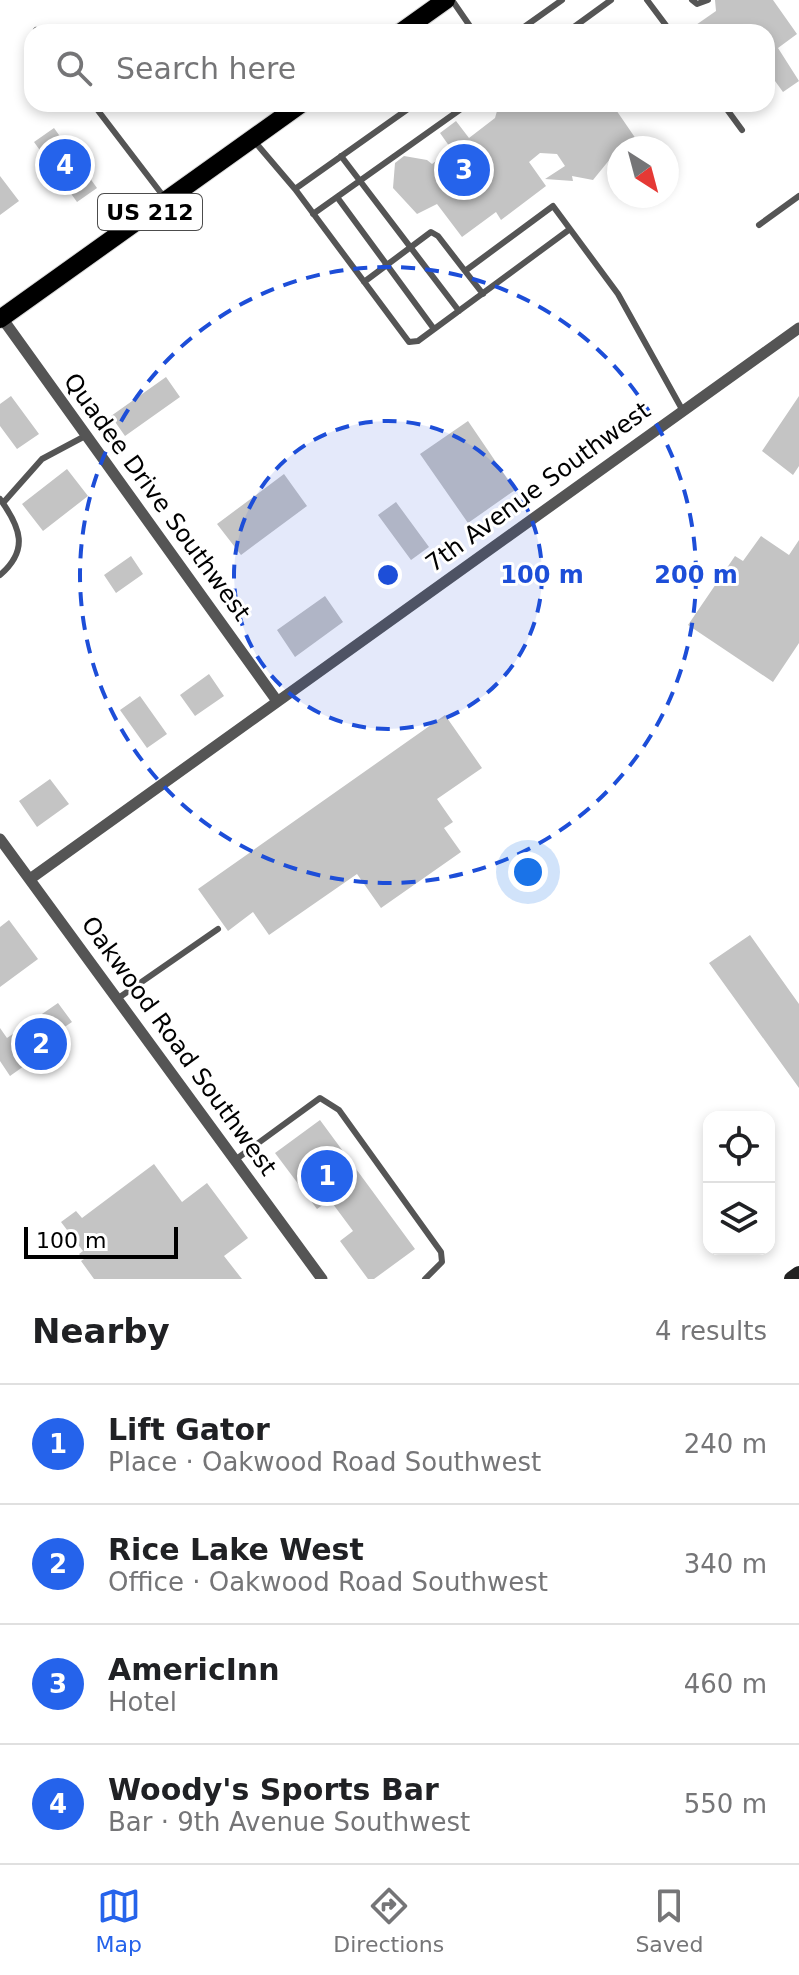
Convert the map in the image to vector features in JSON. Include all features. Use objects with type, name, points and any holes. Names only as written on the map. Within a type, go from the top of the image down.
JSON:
[{"type":"main road","points":[[413,24],[449,0]]},
{"type":"main road","name":"US 212","points":[[1,319],[290,112]]},
{"type":"street","name":"Quadee Drive Southwest","points":[[1,319],[277,701]]},
{"type":"street","name":"7th Avenue Southwest","points":[[30,879],[799,328]]},
{"type":"street","name":"Oakwood Road Southwest","points":[[0,839],[322,1279]]},
{"type":"street","points":[[792,1279],[799,1274]]},
{"type":"lane","points":[[449,0],[468,24]]},
{"type":"lane","points":[[528,24],[562,0]]},
{"type":"lane","points":[[578,24],[611,0]]},
{"type":"lane","points":[[647,0],[665,24]]},
{"type":"lane","points":[[692,0],[697,4],[708,0]]},
{"type":"lane","points":[[99,112],[166,200]]},
{"type":"lane","points":[[295,189],[404,112]]},
{"type":"lane","points":[[313,214],[457,112]]},
{"type":"lane","points":[[729,112],[742,130]]},
{"type":"lane","points":[[252,139],[295,189],[409,342],[418,341],[570,229]]},
{"type":"lane","points":[[341,156],[459,311]]},
{"type":"lane","points":[[759,225],[799,196]]},
{"type":"lane","points":[[337,197],[434,329]]},
{"type":"lane","points":[[465,271],[553,206],[618,294],[683,411]]},
{"type":"lane","points":[[364,282],[434,232],[483,294]]},
{"type":"lane","points":[[0,575],[16,561],[20,542],[2,501],[42,459],[87,435]]},
{"type":"lane","points":[[117,999],[218,929]]},
{"type":"lane","points":[[235,1160],[320,1098],[327,1100],[339,1110],[441,1252],[442,1262],[425,1279]]},
{"type":"building","points":[[715,0],[773,0],[797,34],[778,48],[799,81],[783,92],[775,81],[775,24],[697,24],[716,11]]},
{"type":"building","points":[[497,112],[617,112],[634,136],[607,136],[607,163],[593,180],[572,176],[573,181],[545,179],[565,166],[557,154],[540,153],[529,162],[546,186],[501,220],[496,212],[462,237],[437,204],[417,214],[393,188],[395,163],[404,156],[427,160],[432,164],[452,150],[440,133],[456,121],[469,138],[495,118]]},
{"type":"building","points":[[54,128],[97,188],[77,202],[34,142]]},
{"type":"building","points":[[0,176],[19,201],[0,215]]},
{"type":"building","points":[[166,377],[180,397],[125,436],[111,416]]},
{"type":"building","points":[[11,396],[39,434],[17,449],[0,426],[0,404]]},
{"type":"building","points":[[799,396],[799,466],[793,475],[762,451]]},
{"type":"building","points":[[468,421],[515,490],[468,523],[420,454]]},
{"type":"building","points":[[67,469],[88,496],[43,531],[22,504]]},
{"type":"building","points":[[284,474],[307,506],[241,555],[217,524]]},
{"type":"building","points":[[396,502],[429,547],[411,560],[378,515]]},
{"type":"building","points":[[761,536],[789,555],[799,540],[799,643],[773,682],[688,625],[735,556],[743,561]]},
{"type":"building","points":[[131,556],[143,574],[116,593],[104,575]]},
{"type":"building","points":[[325,596],[343,622],[295,657],[277,630]]},
{"type":"building","points":[[209,674],[224,696],[195,716],[180,695]]},
{"type":"building","points":[[140,696],[167,734],[147,748],[120,710]]},
{"type":"building","points":[[445,715],[482,768],[437,799],[453,822],[444,828],[461,852],[381,908],[357,874],[269,935],[253,912],[228,931],[198,889]]},
{"type":"building","points":[[50,779],[69,804],[37,827],[19,801]]},
{"type":"building","points":[[9,920],[38,959],[0,987],[0,927]]},
{"type":"building","points":[[750,935],[799,1004],[799,1088],[709,963]]},
{"type":"building","points":[[58,1003],[72,1022],[57,1032],[62,1039],[10,1076],[0,1061],[0,1028],[7,1038]]},
{"type":"building","points":[[320,1120],[415,1249],[374,1279],[368,1279],[340,1241],[353,1231],[330,1200],[317,1209],[275,1153]]},
{"type":"building","points":[[154,1164],[182,1202],[207,1183],[248,1238],[224,1256],[242,1279],[94,1279],[81,1261],[84,1259],[79,1254],[83,1251],[61,1222],[76,1211],[82,1218]]},
{"type":"place","name":"Woody's Sports Bar","points":[[65,165]]},
{"type":"place","name":"AmericInn","points":[[464,170]]},
{"type":"place","name":"Rice Lake West","points":[[41,1044]]},
{"type":"place","name":"Lift Gator","points":[[327,1176]]}]
